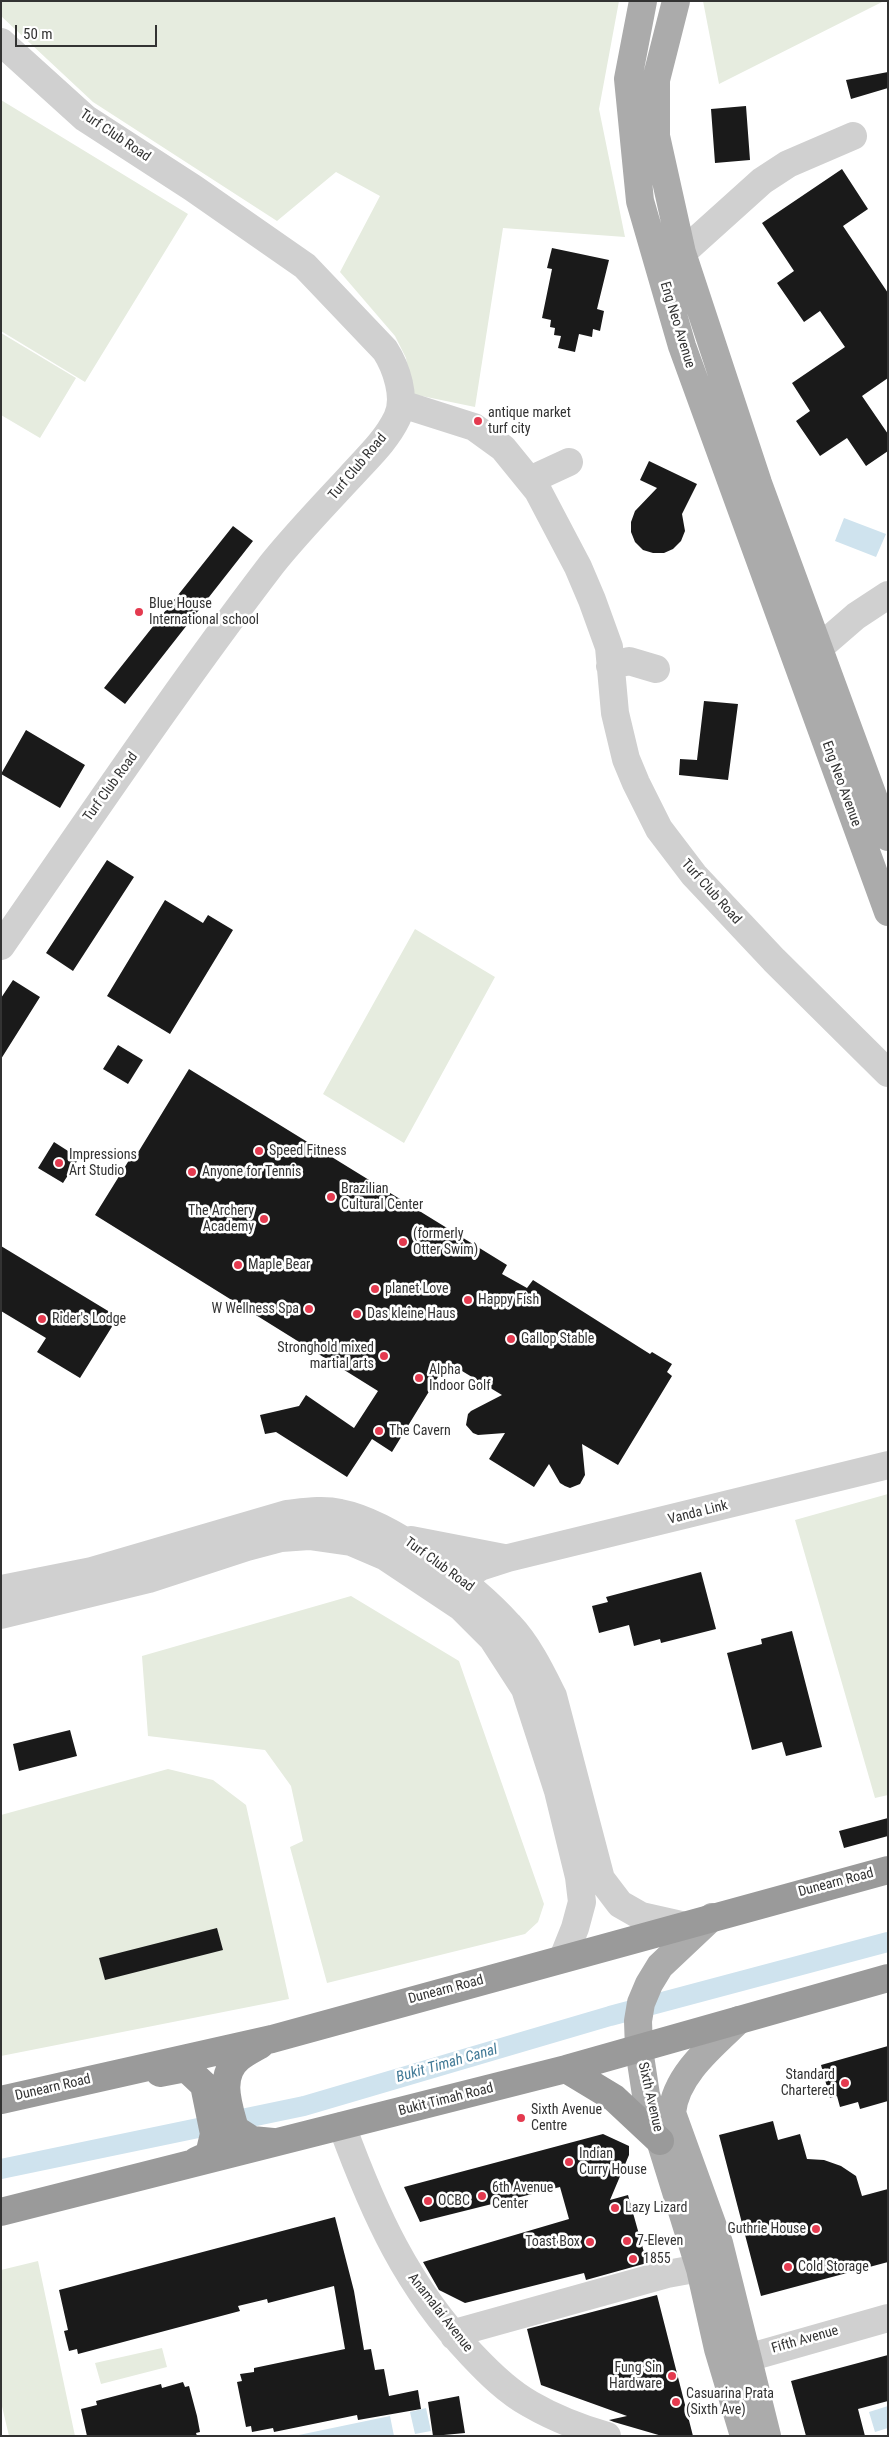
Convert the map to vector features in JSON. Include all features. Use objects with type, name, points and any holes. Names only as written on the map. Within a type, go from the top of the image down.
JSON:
[{"type":"highway","name":"Dunearn Road","points":[[1,2102],[272,2039],[681,1925],[888,1870]]},
{"type":"highway","name":"Bukit Timah Road","points":[[1,2212],[196,2161],[566,2069],[888,1978]]},
{"type":"highway","points":[[216,2096],[238,2058],[272,2039]]},
{"type":"highway","points":[[1,2102],[186,2068],[216,2096],[225,2132],[209,2155],[196,2161]]},
{"type":"highway","points":[[566,2069],[614,2098],[660,2141]]},
{"type":"highway","points":[[225,2132],[252,2140],[274,2142]]},
{"type":"main road","name":"Eng Neo Avenue","points":[[643,1],[628,79],[640,201],[682,346],[790,647],[886,899]]},
{"type":"main road","name":"Eng Neo Avenue","points":[[676,1],[656,80],[656,136],[682,253],[758,483],[888,837]]},
{"type":"main road","name":"Sixth Avenue","points":[[712,1917],[660,1966],[641,2003],[638,2021],[639,2049],[644,2088],[660,2141],[747,2349],[767,2436]]},
{"type":"main road","name":"Sixth Avenue","points":[[739,2020],[701,2057],[679,2088],[673,2102],[672,2113],[712,2266],[720,2357],[744,2436]]},
{"type":"street","name":"Turf Club Road","points":[[1,42],[85,118],[193,188],[305,266],[385,350],[394,365],[401,403],[398,417],[382,443],[281,554],[222,630],[77,834],[1,946]]},
{"type":"street","points":[[682,253],[762,181],[788,164],[852,136]]},
{"type":"street","name":"Turf Club Road","points":[[408,406],[474,427],[503,448],[538,491],[578,567],[609,647],[615,713],[626,759],[660,829],[694,875],[774,960],[888,1073]]},
{"type":"street","points":[[530,480],[569,462]]},
{"type":"street","points":[[790,647],[816,639],[888,595]]},
{"type":"street","points":[[610,666],[629,662],[656,668]]},
{"type":"street","name":"Vanda Link","points":[[450,1586],[480,1567],[508,1558],[888,1465]]},
{"type":"street","name":"Turf Club Road","points":[[1,1589],[92,1571],[287,1514],[315,1511],[341,1513],[400,1537],[450,1586],[461,1607],[492,1638],[525,1689],[558,1791],[580,1885],[582,1902],[575,1928],[563,1958]]},
{"type":"street","name":"Turf Club Road","points":[[1,1615],[149,1579],[247,1546],[281,1538],[309,1536],[359,1544],[450,1586],[477,1593],[511,1626],[540,1670],[553,1696],[601,1879],[620,1904],[641,1916],[681,1925]]},
{"type":"street","name":"Vanda Link","points":[[400,1537],[508,1558]]},
{"type":"street","name":"Anamalai Avenue","points":[[342,2126],[358,2170],[392,2247],[420,2292],[454,2336],[484,2368],[521,2399],[576,2426],[607,2436]]},
{"type":"street","points":[[454,2336],[462,2332],[667,2274],[712,2266]]},
{"type":"street","name":"Fifth Avenue","points":[[822,2320],[888,2302]]},
{"type":"street","name":"Fifth Avenue","points":[[720,2357],[747,2349],[888,2318]]},
{"type":"shaded area","points":[[1,1],[619,1],[599,109],[625,237],[503,228],[475,407],[412,394],[406,358],[395,336],[340,272],[380,196],[336,172],[277,221],[93,102],[1,16]]},
{"type":"shaded area","points":[[703,1],[884,1],[719,84]]},
{"type":"shaded area","points":[[1,100],[188,214],[85,382],[1,331]]},
{"type":"shaded area","points":[[1,333],[76,378],[40,438],[1,415]]},
{"type":"shaded area","points":[[415,929],[495,977],[404,1143],[323,1094]]},
{"type":"shaded area","points":[[888,1494],[888,1795],[875,1798],[795,1520]]},
{"type":"shaded area","points":[[351,1596],[459,1661],[544,1904],[538,1922],[525,1934],[327,1983],[290,1847],[303,1841],[291,1786],[265,1750],[148,1736],[142,1656]]},
{"type":"shaded area","points":[[168,1769],[213,1780],[246,1805],[289,1999],[1,2056],[1,1815]]},
{"type":"shaded area","points":[[38,2261],[75,2436],[9,2436],[1,2402],[1,2270]]},
{"type":"shaded area","points":[[162,2348],[167,2367],[101,2384],[95,2363]]},
{"type":"water","points":[[844,518],[886,534],[876,557],[835,541]]},
{"type":"water","points":[[888,2406],[888,2428],[875,2432],[869,2412]]},
{"type":"water","points":[[426,2408],[431,2431],[415,2434],[410,2412]]},
{"type":"water","points":[[390,2416],[394,2436],[294,2436]]},
{"type":"building","points":[[888,72],[888,88],[851,99],[846,80]]},
{"type":"building","points":[[746,106],[750,160],[715,163],[711,109]]},
{"type":"building","points":[[842,169],[868,209],[843,226],[888,293],[888,378],[862,396],[888,434],[888,451],[866,466],[847,438],[820,456],[796,421],[810,411],[792,383],[845,347],[820,311],[804,322],[777,283],[794,271],[762,223]]},
{"type":"building","points":[[552,248],[609,260],[597,309],[604,311],[600,331],[593,329],[592,337],[579,334],[575,352],[558,348],[561,336],[554,335],[555,328],[550,327],[551,320],[542,318],[552,269],[547,268]]},
{"type":"building","points":[[649,461],[697,484],[682,514],[685,531],[681,541],[673,549],[664,553],[653,553],[643,550],[635,542],[631,532],[631,522],[635,511],[657,488],[640,480]]},
{"type":"building","points":[[233,526],[253,541],[125,704],[104,688]]},
{"type":"building","points":[[704,701],[738,704],[728,780],[679,775],[680,759],[697,760]]},
{"type":"building","points":[[26,730],[85,765],[60,808],[1,774]]},
{"type":"building","points":[[107,860],[134,877],[73,971],[46,953]]},
{"type":"building","points":[[165,900],[203,923],[208,915],[233,930],[170,1034],[107,996]]},
{"type":"building","points":[[13,980],[40,997],[1,1059],[1,998]]},
{"type":"building","points":[[118,1045],[143,1060],[128,1084],[103,1069]]},
{"type":"building","points":[[189,1069],[507,1265],[502,1274],[527,1288],[533,1280],[650,1354],[652,1352],[672,1364],[667,1372],[672,1376],[618,1465],[582,1444],[585,1475],[580,1484],[570,1488],[560,1483],[549,1464],[534,1487],[489,1459],[505,1433],[478,1435],[473,1433],[466,1425],[468,1414],[471,1411],[502,1395],[447,1362],[392,1452],[372,1439],[347,1477],[276,1432],[265,1434],[260,1415],[299,1406],[306,1395],[354,1428],[378,1391],[95,1215],[131,1157],[134,1159]]},
{"type":"building","name":"Impressions Art Studio","points":[[54,1142],[79,1158],[63,1183],[38,1168]]},
{"type":"building","points":[[1,1246],[118,1317],[80,1378],[37,1352],[46,1338],[1,1311]]},
{"type":"building","points":[[701,1572],[716,1629],[661,1643],[660,1639],[634,1646],[629,1625],[599,1633],[592,1606],[608,1602],[606,1597]]},
{"type":"building","points":[[792,1631],[822,1747],[786,1756],[782,1742],[752,1750],[727,1653],[762,1644],[761,1639]]},
{"type":"building","points":[[70,1730],[77,1756],[19,1771],[13,1744]]},
{"type":"building","points":[[888,1818],[888,1836],[844,1848],[839,1831]]},
{"type":"building","points":[[217,1928],[223,1950],[105,1980],[99,1958]]},
{"type":"building","points":[[888,2046],[888,2101],[860,2109],[858,2102],[840,2107],[837,2096],[830,2098],[821,2065]]},
{"type":"building","name":"Guthrie House","points":[[773,2121],[778,2140],[800,2134],[807,2159],[824,2160],[841,2166],[856,2176],[862,2196],[888,2189],[888,2262],[761,2296],[719,2135]]},
{"type":"building","points":[[603,2134],[629,2146],[629,2155],[610,2200],[628,2195],[647,2263],[586,2280],[584,2273],[465,2303],[439,2290],[423,2262],[569,2219],[560,2187],[420,2222],[404,2187]]},
{"type":"building","points":[[335,2217],[354,2291],[364,2350],[371,2349],[375,2370],[384,2369],[389,2396],[418,2390],[421,2409],[358,2420],[357,2415],[274,2432],[273,2428],[252,2432],[251,2426],[246,2427],[237,2382],[242,2381],[240,2374],[254,2372],[254,2368],[345,2349],[334,2286],[268,2303],[267,2299],[238,2306],[240,2311],[78,2354],[77,2349],[69,2351],[64,2331],[68,2330],[59,2290]]},
{"type":"building","points":[[657,2295],[693,2436],[662,2436],[614,2422],[609,2420],[627,2416],[541,2385],[527,2329]]},
{"type":"building","points":[[888,2355],[888,2401],[858,2409],[865,2436],[806,2436],[791,2381]]},
{"type":"building","points":[[183,2382],[185,2387],[189,2386],[197,2416],[200,2432],[196,2433],[197,2436],[87,2436],[81,2409],[97,2405],[96,2401],[161,2384],[162,2388]]},
{"type":"building","points":[[459,2396],[465,2433],[433,2436],[428,2402]]},
{"type":"waterway","name":"Bukit Timah Canal","points":[[1,2169],[304,2106],[610,2016],[888,1942]]},
{"type":"place","name":"antique market turf city","points":[[478,421]]},
{"type":"place","name":"Blue House International school","points":[[139,612]]},
{"type":"place","name":"Speed Fitness","points":[[259,1151]]},
{"type":"place","name":"Impressions Art Studio","points":[[59,1163]]},
{"type":"place","name":"Anyone for Tennis","points":[[192,1172]]},
{"type":"place","name":"Brazilian Cultural Center","points":[[331,1197]]},
{"type":"place","name":"The Archery Academy","points":[[264,1219]]},
{"type":"place","name":"(formerly Otter Swim)","points":[[403,1242]]},
{"type":"place","name":"Maple Bear","points":[[238,1265]]},
{"type":"place","name":"planet Love","points":[[375,1289]]},
{"type":"place","name":"Happy Fish","points":[[468,1300]]},
{"type":"place","name":"W Wellness Spa","points":[[309,1309]]},
{"type":"place","name":"Das kleine Haus","points":[[357,1314]]},
{"type":"place","name":"Rider's Lodge","points":[[42,1319]]},
{"type":"place","name":"Gallop Stable","points":[[511,1339]]},
{"type":"place","name":"Stronghold mixed martial arts","points":[[384,1356]]},
{"type":"place","name":"Alpha Indoor Golf","points":[[419,1378]]},
{"type":"place","name":"The Cavern","points":[[379,1431]]},
{"type":"place","name":"Standard Chartered","points":[[845,2083]]},
{"type":"place","name":"Sixth Avenue Centre","points":[[521,2118]]},
{"type":"place","name":"Indian Curry House","points":[[569,2162]]},
{"type":"place","name":"6th Avenue Center","points":[[482,2196]]},
{"type":"place","name":"OCBC","points":[[428,2201]]},
{"type":"place","name":"Lazy Lizard","points":[[615,2208]]},
{"type":"place","name":"Guthrie House","points":[[816,2229]]},
{"type":"place","name":"7-Eleven","points":[[627,2241]]},
{"type":"place","name":"Toast Box","points":[[590,2242]]},
{"type":"place","name":"1855","points":[[633,2259]]},
{"type":"place","name":"Cold Storage","points":[[788,2267]]},
{"type":"place","name":"Fung Sin Hardware","points":[[672,2376]]},
{"type":"place","name":"Casuarina Prata (Sixth Ave)","points":[[676,2402]]}]
